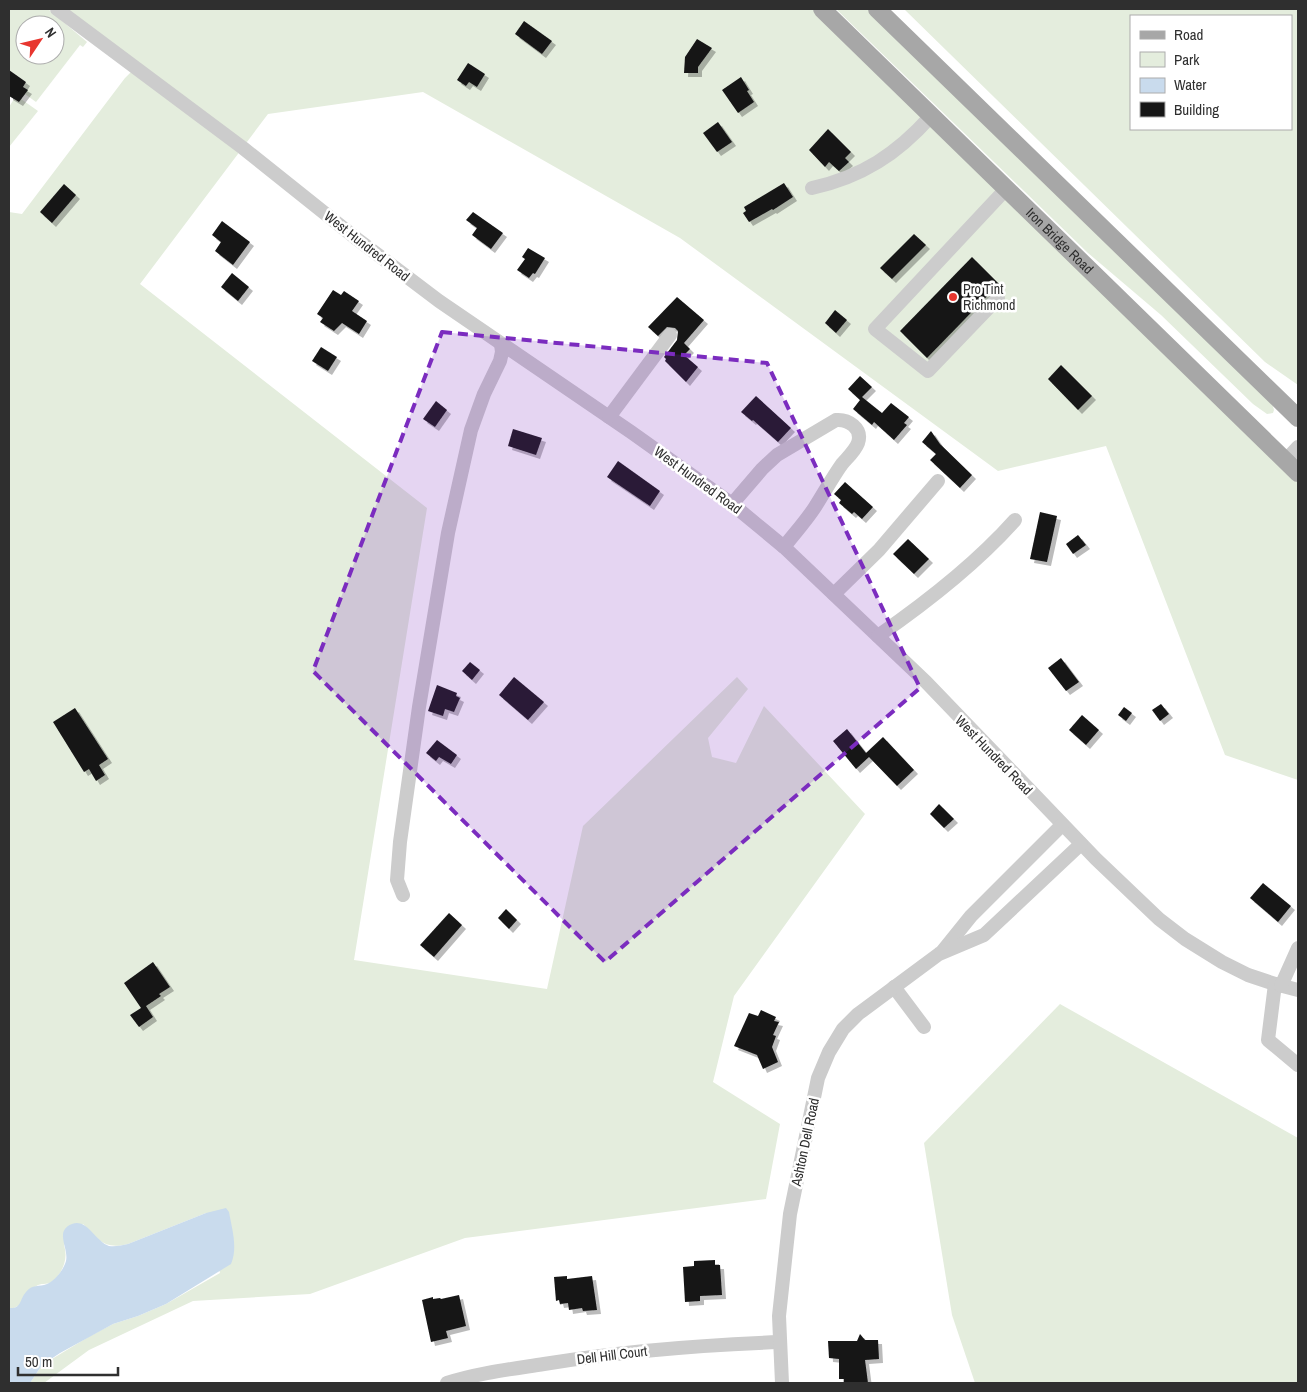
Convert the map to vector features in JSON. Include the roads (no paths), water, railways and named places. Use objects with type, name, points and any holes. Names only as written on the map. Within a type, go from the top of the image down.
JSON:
[{"type":"main road","name":"Iron Bridge Road","points":[[822,9],[1292,467]]},
{"type":"main road","points":[[877,9],[1298,418]]},
{"type":"street","name":"West Hundred Road","points":[[57,9],[243,148],[357,239],[439,301],[732,504],[784,547],[927,683],[1062,825],[1159,919],[1185,939],[1222,962],[1248,975],[1298,990]]},
{"type":"street","points":[[812,188],[842,180],[878,163],[914,134],[931,116]]},
{"type":"street","points":[[998,298],[928,371],[875,328],[1006,189]]},
{"type":"street","points":[[609,417],[670,335]]},
{"type":"street","points":[[403,895],[397,880],[400,842],[419,707],[448,533],[471,430],[484,394],[500,361],[501,344]]},
{"type":"street","points":[[732,504],[762,469],[777,455],[836,420],[852,423],[859,436],[855,449],[841,465],[814,509],[784,547]]},
{"type":"street","points":[[1292,467],[1298,447]]},
{"type":"street","points":[[834,594],[878,550],[938,481]]},
{"type":"street","points":[[878,636],[940,591],[986,550],[1015,520]]},
{"type":"street","name":"Ashton Dell Road","points":[[940,954],[970,916],[1062,825]]},
{"type":"street","name":"Ashton Dell Road","points":[[782,1383],[779,1316],[790,1214],[818,1078],[829,1052],[843,1029],[858,1014],[940,954],[984,935],[1081,844]]},
{"type":"street","points":[[1298,948],[1278,985],[1268,1040],[1298,1065]]},
{"type":"street","points":[[894,987],[924,1027]]},
{"type":"street","name":"Dell Hill Court","points":[[447,1383],[516,1368],[587,1357],[716,1344],[780,1342]]},
{"type":"water","points":[[226,1208],[229,1212],[234,1238],[234,1252],[231,1264],[166,1304],[113,1324],[60,1353],[42,1365],[30,1383],[9,1383],[9,1308],[18,1305],[28,1289],[44,1285],[56,1278],[66,1261],[63,1235],[67,1227],[77,1223],[82,1224],[104,1244],[117,1246],[128,1244],[206,1213]]},
{"type":"place","name":"Pro Tint Richmond","points":[[953,297]]}]
